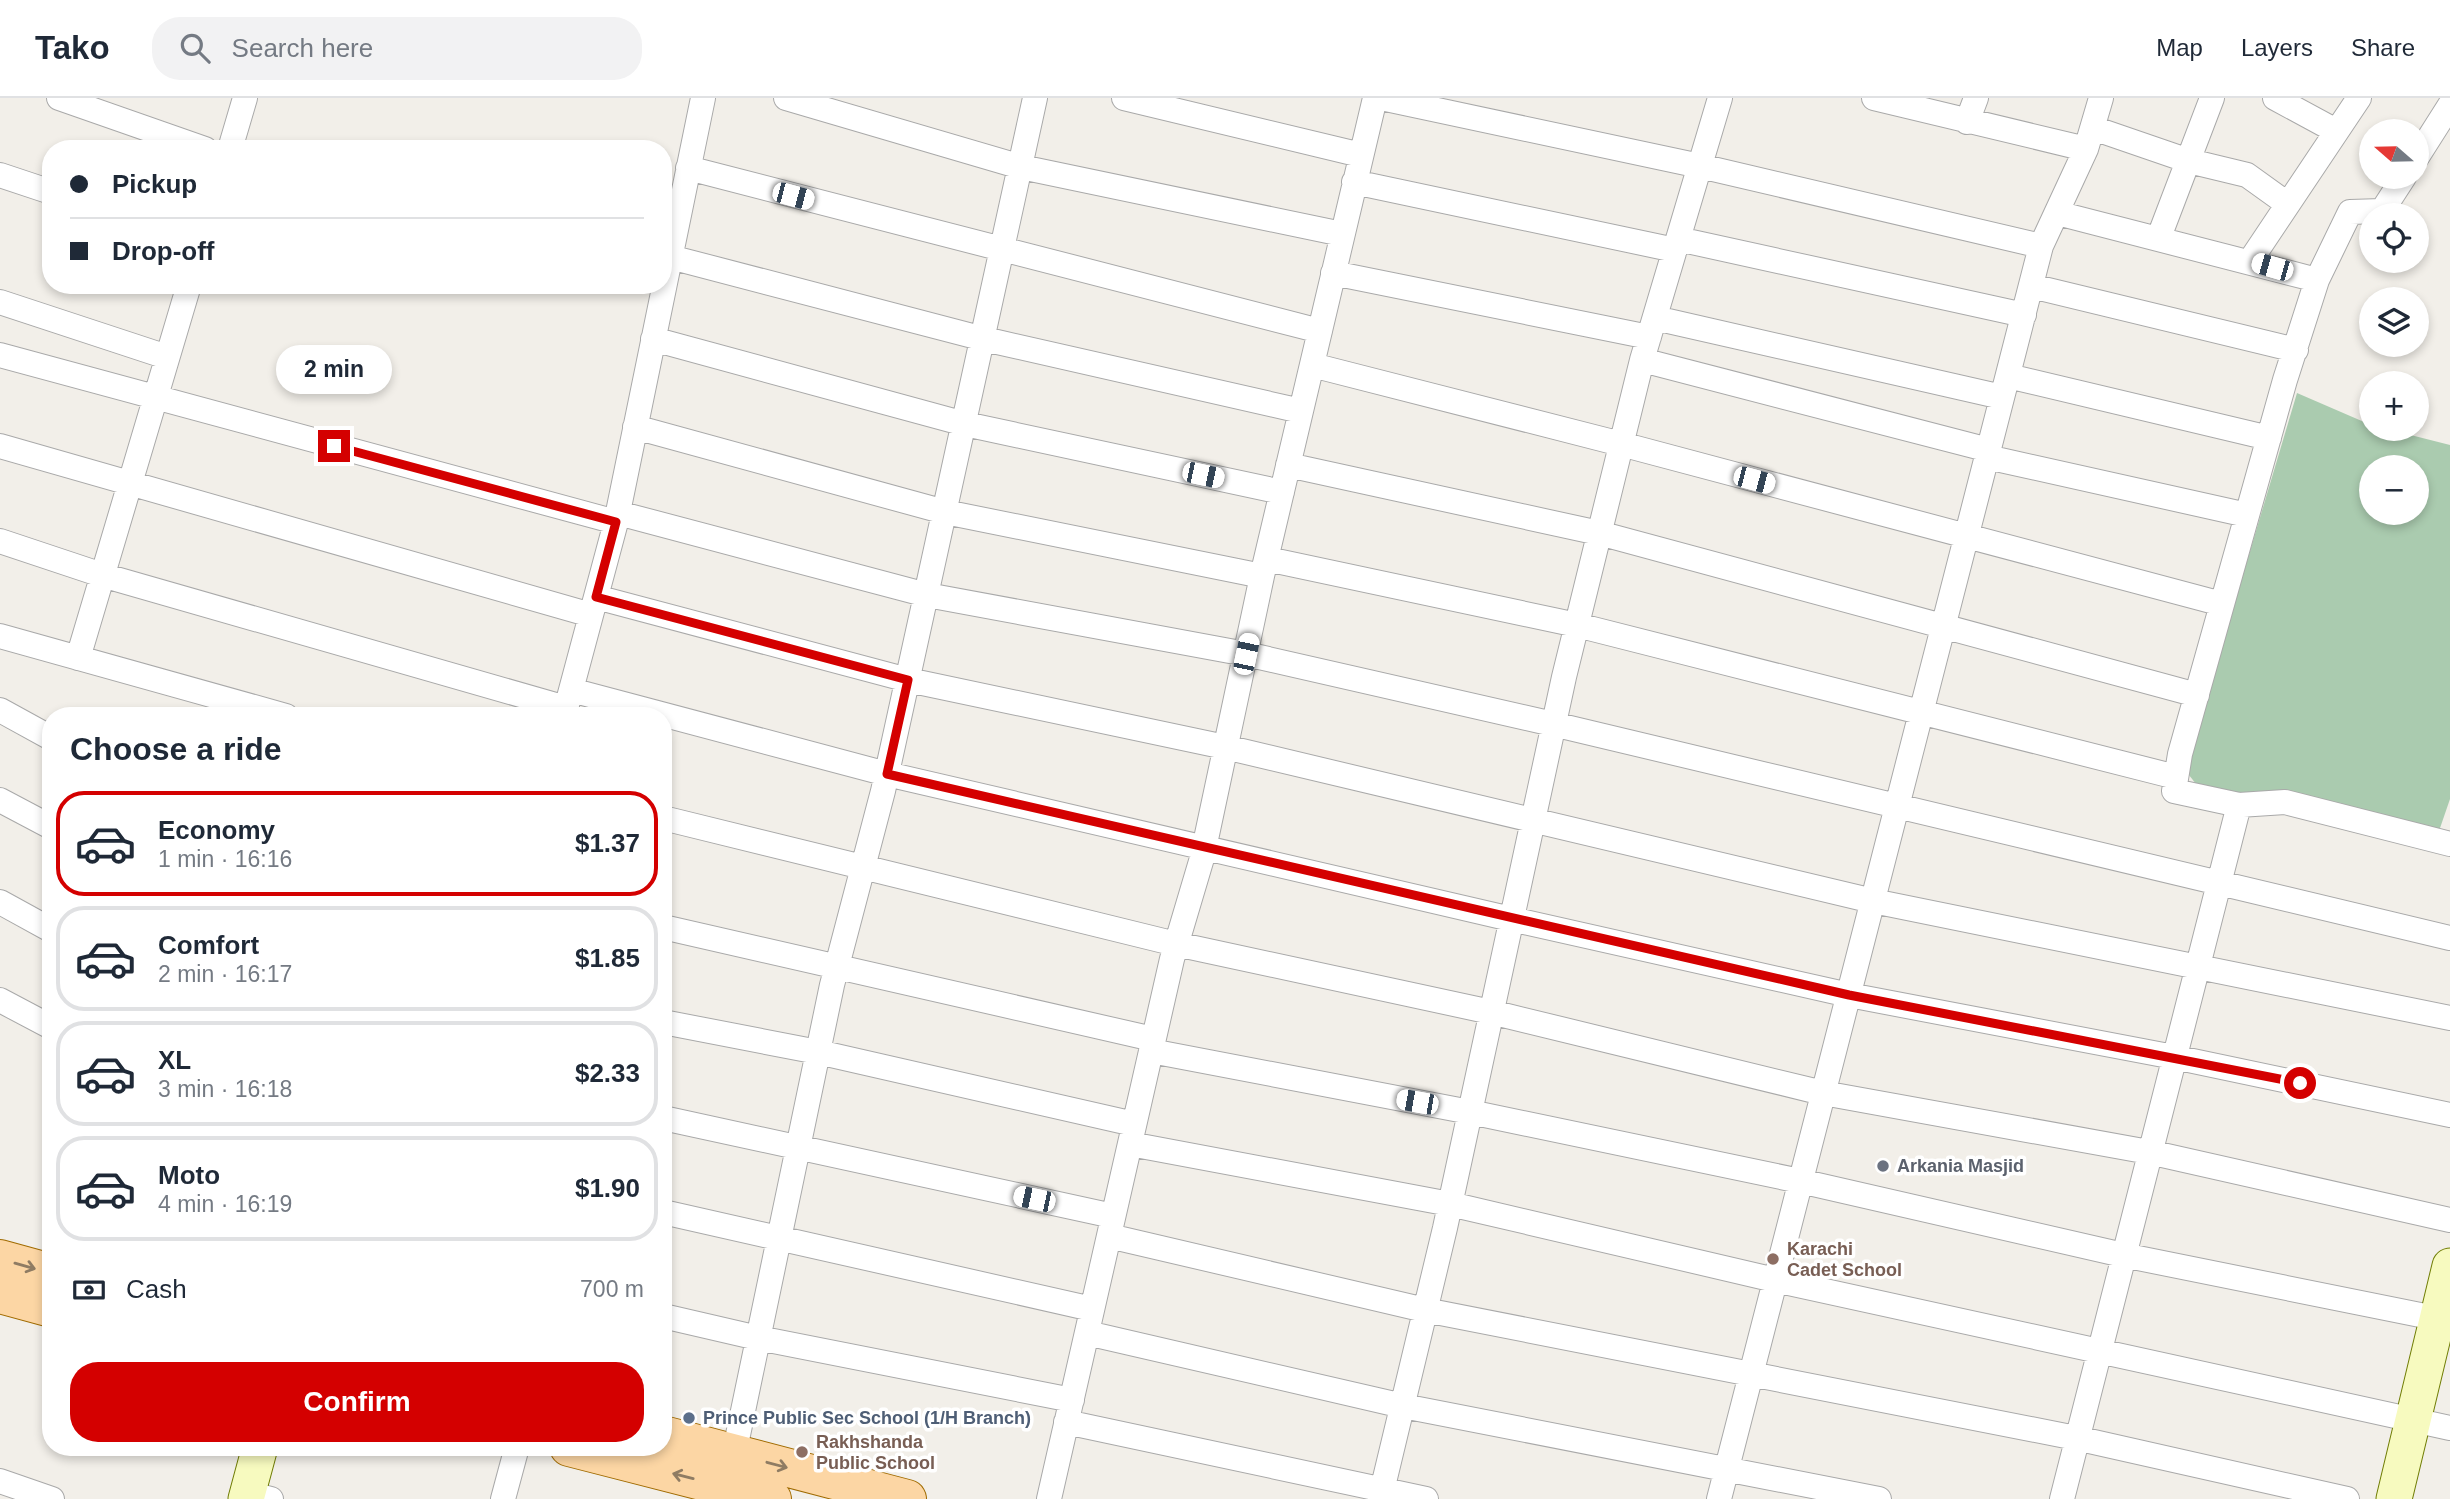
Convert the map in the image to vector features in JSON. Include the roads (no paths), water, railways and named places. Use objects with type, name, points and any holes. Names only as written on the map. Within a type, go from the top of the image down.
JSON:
[{"type":"main road","points":[[0,1258],[42,1270]]},
{"type":"main road","points":[[0,1294],[42,1306]]},
{"type":"main road","points":[[672,1442],[723,1479],[772,1499]]},
{"type":"main road","points":[[612,1456],[723,1479],[907,1499]]},
{"type":"street","points":[[59,98],[179,140]]},
{"type":"street","points":[[233,140],[245,98]]},
{"type":"street","points":[[672,247],[703,98]]},
{"type":"street","points":[[786,98],[1021,167],[1342,234]]},
{"type":"street","points":[[723,1479],[758,1338],[837,968],[887,774],[1035,98]]},
{"type":"street","points":[[1124,98],[1361,155]]},
{"type":"street","points":[[1049,1499],[1152,1045],[1176,944],[1204,846],[1282,492],[1375,98]]},
{"type":"street","points":[[1381,98],[1700,166],[2041,246]]},
{"type":"street","points":[[1381,1495],[1450,1204],[1553,724],[1577,625],[1648,338],[1720,98]]},
{"type":"street","points":[[1874,98],[1967,122],[2090,138],[2247,175],[2286,203]]},
{"type":"street","points":[[1967,122],[1976,98]]},
{"type":"street","points":[[1719,1499],[2041,246],[2090,138],[2101,98]]},
{"type":"street","points":[[2159,237],[2212,98]]},
{"type":"street","points":[[2275,98],[2336,131]]},
{"type":"street","points":[[2250,261],[2286,203],[2359,98]]},
{"type":"street","points":[[2429,134],[2444,105]]},
{"type":"street","points":[[688,168],[1320,331]]},
{"type":"street","points":[[0,175],[42,189]]},
{"type":"street","points":[[1354,182],[2024,315]]},
{"type":"street","points":[[2396,189],[2382,211],[2350,212],[2317,280],[2247,514],[2197,695],[2174,791],[2239,805],[2285,802],[2450,844]]},
{"type":"street","points":[[2057,213],[2159,237],[2317,280]]},
{"type":"street","points":[[672,258],[984,339],[1301,411]]},
{"type":"street","points":[[1333,273],[1648,338],[2005,386],[2269,438]]},
{"type":"street","points":[[2031,286],[2296,350]]},
{"type":"street","points":[[78,658],[186,294]]},
{"type":"street","points":[[0,541],[102,575],[567,705],[617,518],[662,294]]},
{"type":"street","points":[[0,302],[167,358]]},
{"type":"street","points":[[1648,338],[1988,453],[2247,514]]},
{"type":"street","points":[[653,339],[965,424],[1282,492]]},
{"type":"street","points":[[0,355],[617,518],[927,595],[1246,654],[2220,881],[2450,938]]},
{"type":"street","points":[[1312,365],[2222,604]]},
{"type":"street","points":[[635,427],[946,512],[1577,625],[2176,777]]},
{"type":"street","points":[[0,446],[593,606],[908,680],[1226,747],[1873,901],[2450,1018]]},
{"type":"street","points":[[1289,465],[1600,533],[1944,624],[2197,695]]},
{"type":"street","points":[[0,636],[254,707]]},
{"type":"street","points":[[0,710],[42,733]]},
{"type":"street","points":[[672,728],[1204,846],[1849,995],[2174,1057],[2450,1115]]},
{"type":"street","points":[[0,800],[42,822]]},
{"type":"street","points":[[2062,1499],[2239,805]]},
{"type":"street","points":[[672,820],[863,870],[1176,944],[1491,1012],[1823,1093],[2149,1152],[2450,1220]]},
{"type":"street","points":[[0,902],[42,925]]},
{"type":"street","points":[[672,929],[1152,1045],[1800,1181],[2123,1255],[2444,1320]]},
{"type":"street","points":[[0,1000],[42,1022]]},
{"type":"street","points":[[672,1024],[818,1052],[1132,1134],[1450,1204],[1775,1280],[2450,1428]]},
{"type":"street","points":[[672,1120],[1111,1226],[1425,1310],[2076,1438],[2347,1499]]},
{"type":"street","points":[[672,1214],[1092,1309]]},
{"type":"street","points":[[2394,1499],[2413,1420],[2444,1320],[2450,1266]]},
{"type":"street","points":[[672,1318],[1069,1411],[1381,1495],[1426,1499]]},
{"type":"street","points":[[1087,1333],[1403,1406],[1727,1467],[1879,1499]]},
{"type":"street","points":[[255,1497],[260,1456]]},
{"type":"street","points":[[503,1499],[515,1456]]},
{"type":"street","points":[[6,1488],[52,1499]]},
{"type":"place","name":"Arkania Masjid","points":[[1883,1166]]},
{"type":"place","name":"Karachi Cadet School","points":[[1773,1259]]},
{"type":"place","name":"Prince Public Sec School (1/H Branch)","points":[[689,1418]]},
{"type":"place","name":"Rakhshanda Public School","points":[[802,1452]]}]
